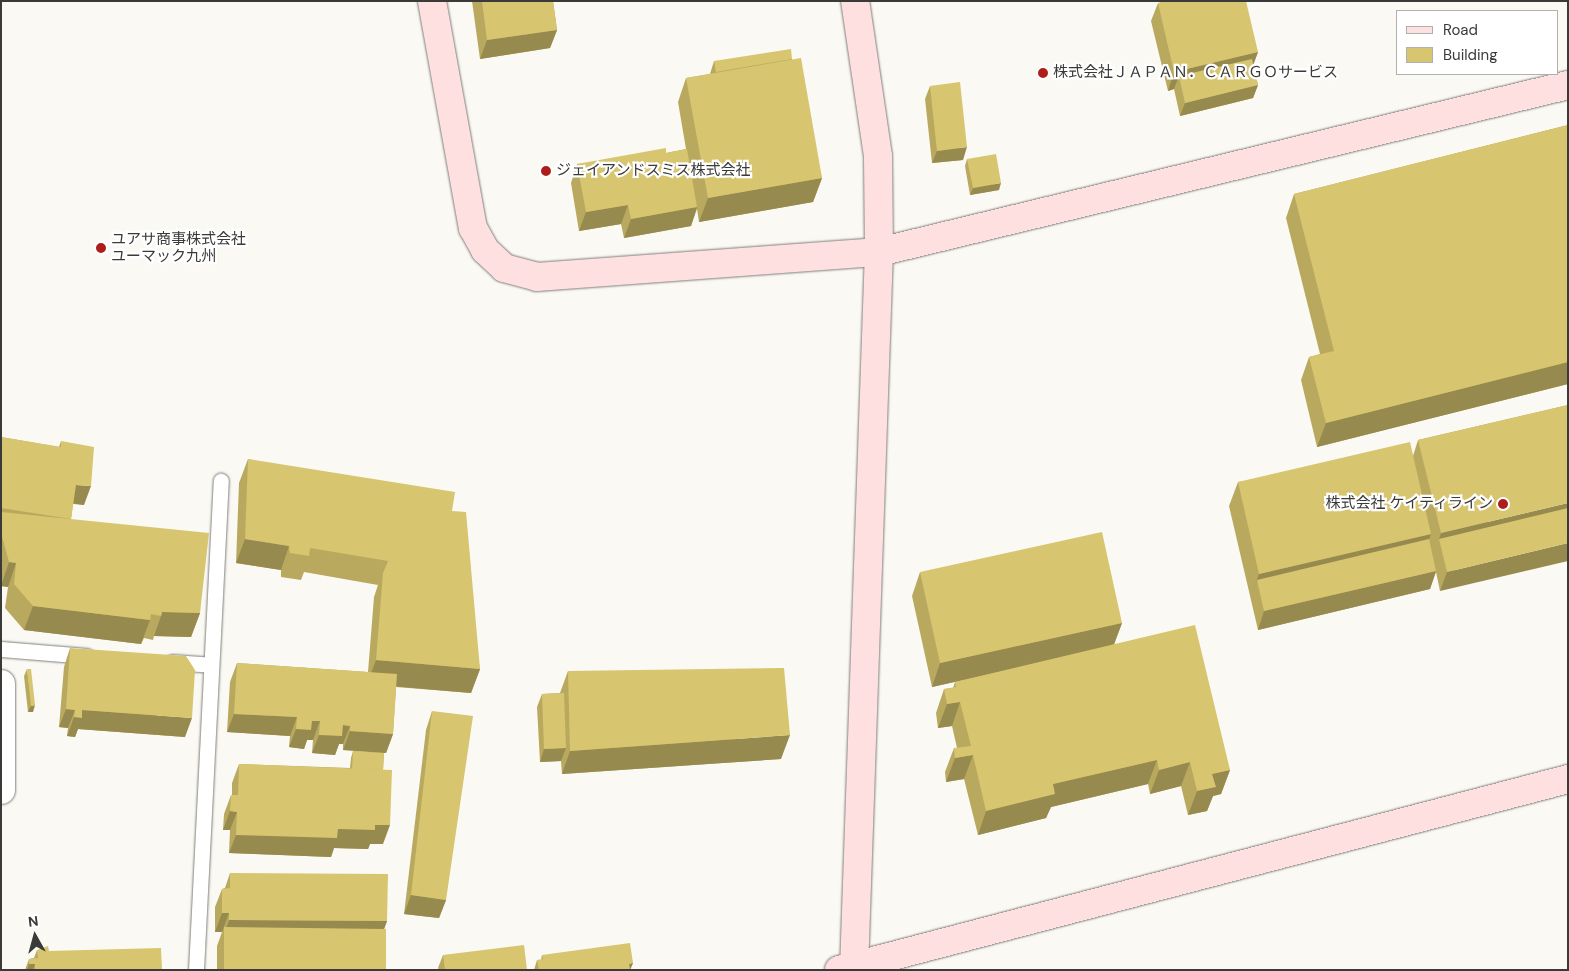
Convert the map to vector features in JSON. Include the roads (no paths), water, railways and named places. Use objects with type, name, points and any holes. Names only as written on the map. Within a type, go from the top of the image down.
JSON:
[{"type":"street","points":[[432,1],[473,228],[485,250],[504,268],[538,277],[878,252],[1568,86]]},
{"type":"street","points":[[855,1],[878,156],[878,252],[849,968],[1568,780]]},
{"type":"street","points":[[1,684],[1,790]]},
{"type":"lane","points":[[196,970],[221,481]]},
{"type":"lane","points":[[1,649],[106,657]]},
{"type":"lane","points":[[154,661],[211,665]]},
{"type":"place","name":"株式会社ＪＡＰＡＮ．ＣＡＲＧＯサービス","points":[[1043,73]]},
{"type":"place","name":"ジェイアンドスミス株式会社","points":[[546,171]]},
{"type":"place","name":"ユアサ商事株式会社 ユーマック九州","points":[[101,248]]},
{"type":"place","name":"株式会社 ケイティライン","points":[[1503,504]]}]
